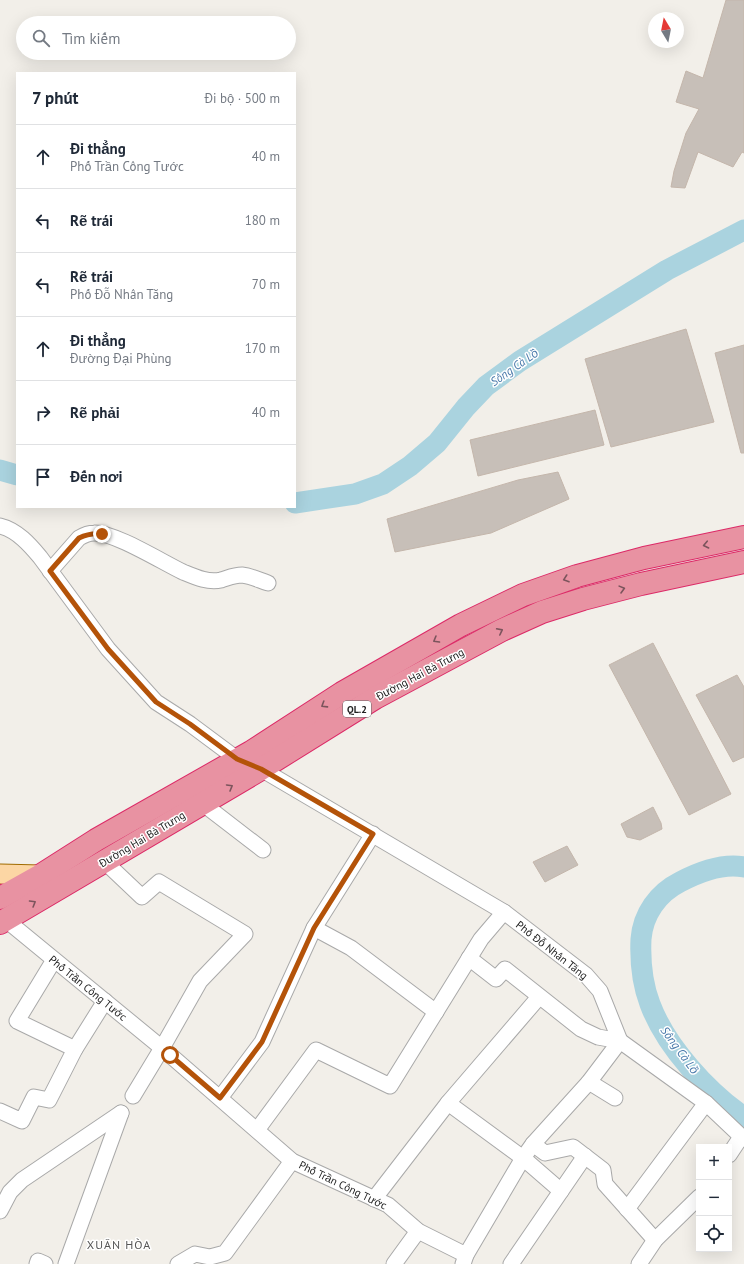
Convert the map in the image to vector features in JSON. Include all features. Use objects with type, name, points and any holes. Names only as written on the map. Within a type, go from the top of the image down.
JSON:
[{"type":"highway","name":"Đường Hai Bà Trưng","points":[[0,898],[41,875],[96,840],[237,759],[342,693],[461,625],[523,594],[577,576],[644,558],[744,537]]},
{"type":"highway","name":"Đường Hai Bà Trưng","points":[[3,922],[261,769],[375,698],[502,630],[542,612],[582,599],[641,584],[744,562]]},
{"type":"highway","points":[[461,625],[474,646]]},
{"type":"main road","points":[[0,874],[41,875]]},
{"type":"street","name":"Phố Đỗ Nhân Tăng","points":[[0,526],[5,527],[29,544],[108,649],[156,702],[190,724],[237,759],[261,769],[504,912],[586,975],[600,991],[620,1041]]},
{"type":"street","points":[[50,571],[79,538],[85,534],[94,533],[120,540],[184,572],[205,580],[213,581],[241,575],[250,576],[268,584]]},
{"type":"street","points":[[202,803],[263,850]]},
{"type":"street","points":[[220,1098],[262,1042],[314,928],[373,834]]},
{"type":"street","points":[[104,861],[142,897],[159,882],[245,934],[200,981],[162,1048],[132,1096]]},
{"type":"street","points":[[256,1130],[316,1050],[390,1086],[480,939],[504,912]]},
{"type":"street","name":"Phố Trần Công Tước","points":[[3,922],[54,960],[162,1048],[292,1161],[388,1205],[418,1231],[464,1260]]},
{"type":"street","points":[[314,928],[352,948],[436,1012]]},
{"type":"street","points":[[469,958],[496,979],[505,969],[582,1029],[598,1037],[620,1041],[706,1103],[743,1138],[732,1151]]},
{"type":"street","points":[[54,960],[17,1021],[75,1049]]},
{"type":"street","points":[[374,1199],[448,1103],[539,997]]},
{"type":"street","points":[[0,1112],[22,1121],[34,1096],[49,1100],[75,1049],[104,1001]]},
{"type":"street","points":[[464,1260],[523,1158],[533,1144],[589,1082],[620,1041]]},
{"type":"street","points":[[589,1082],[615,1098]]},
{"type":"street","points":[[448,1103],[523,1158],[561,1191]]},
{"type":"street","points":[[627,1209],[706,1103]]},
{"type":"street","points":[[0,1212],[10,1192],[22,1180],[122,1113],[66,1264]]},
{"type":"street","points":[[533,1144],[546,1153],[572,1147],[603,1170],[605,1184],[655,1240]]},
{"type":"street","points":[[511,1264],[585,1156]]},
{"type":"street","points":[[178,1264],[195,1254],[210,1257],[225,1253],[292,1161]]},
{"type":"street","points":[[639,1264],[655,1240],[696,1201]]},
{"type":"street","points":[[394,1264],[418,1231]]},
{"type":"street","points":[[37,1264],[38,1261],[45,1264]]},
{"type":"building","points":[[726,0],[744,0],[744,153],[742,152],[733,167],[698,152],[685,188],[671,187],[674,171],[686,133],[699,109],[676,102],[686,71],[703,78]]},
{"type":"building","points":[[686,329],[714,422],[611,447],[585,359]]},
{"type":"building","points":[[744,345],[744,453],[741,453],[715,353]]},
{"type":"building","points":[[595,410],[604,445],[478,476],[470,440]]},
{"type":"building","points":[[558,472],[569,499],[491,533],[395,552],[387,519],[518,480]]},
{"type":"building","points":[[653,643],[731,794],[689,815],[609,665]]},
{"type":"building","points":[[737,675],[744,687],[744,757],[733,762],[696,695]]},
{"type":"building","points":[[653,807],[661,823],[662,829],[640,840],[627,837],[621,824]]},
{"type":"building","points":[[567,846],[578,865],[545,882],[533,862]]},
{"type":"waterway","name":"Sông Cà Lồ","points":[[296,503],[355,494],[383,484],[410,466],[437,443],[466,407],[486,386],[520,361],[667,270],[744,230]]},
{"type":"waterway","name":"Sông Cà Lồ","points":[[0,470],[16,475]]},
{"type":"waterway","name":"Sông Cà Lồ","points":[[744,867],[728,866],[711,869],[695,875],[672,887],[659,898],[648,913],[642,930],[641,939],[641,964],[647,996],[657,1020],[666,1036],[677,1052],[703,1082],[730,1107],[744,1117]]},
{"type":"district","name":"XUÂN HÒA","points":[[119,1244]]},
{"type":"route","points":[[102,534],[85,534],[79,538],[50,571],[108,649],[129,673],[156,702],[190,724],[237,759],[261,769],[373,834],[314,928],[262,1042],[220,1098],[170,1055]]}]
